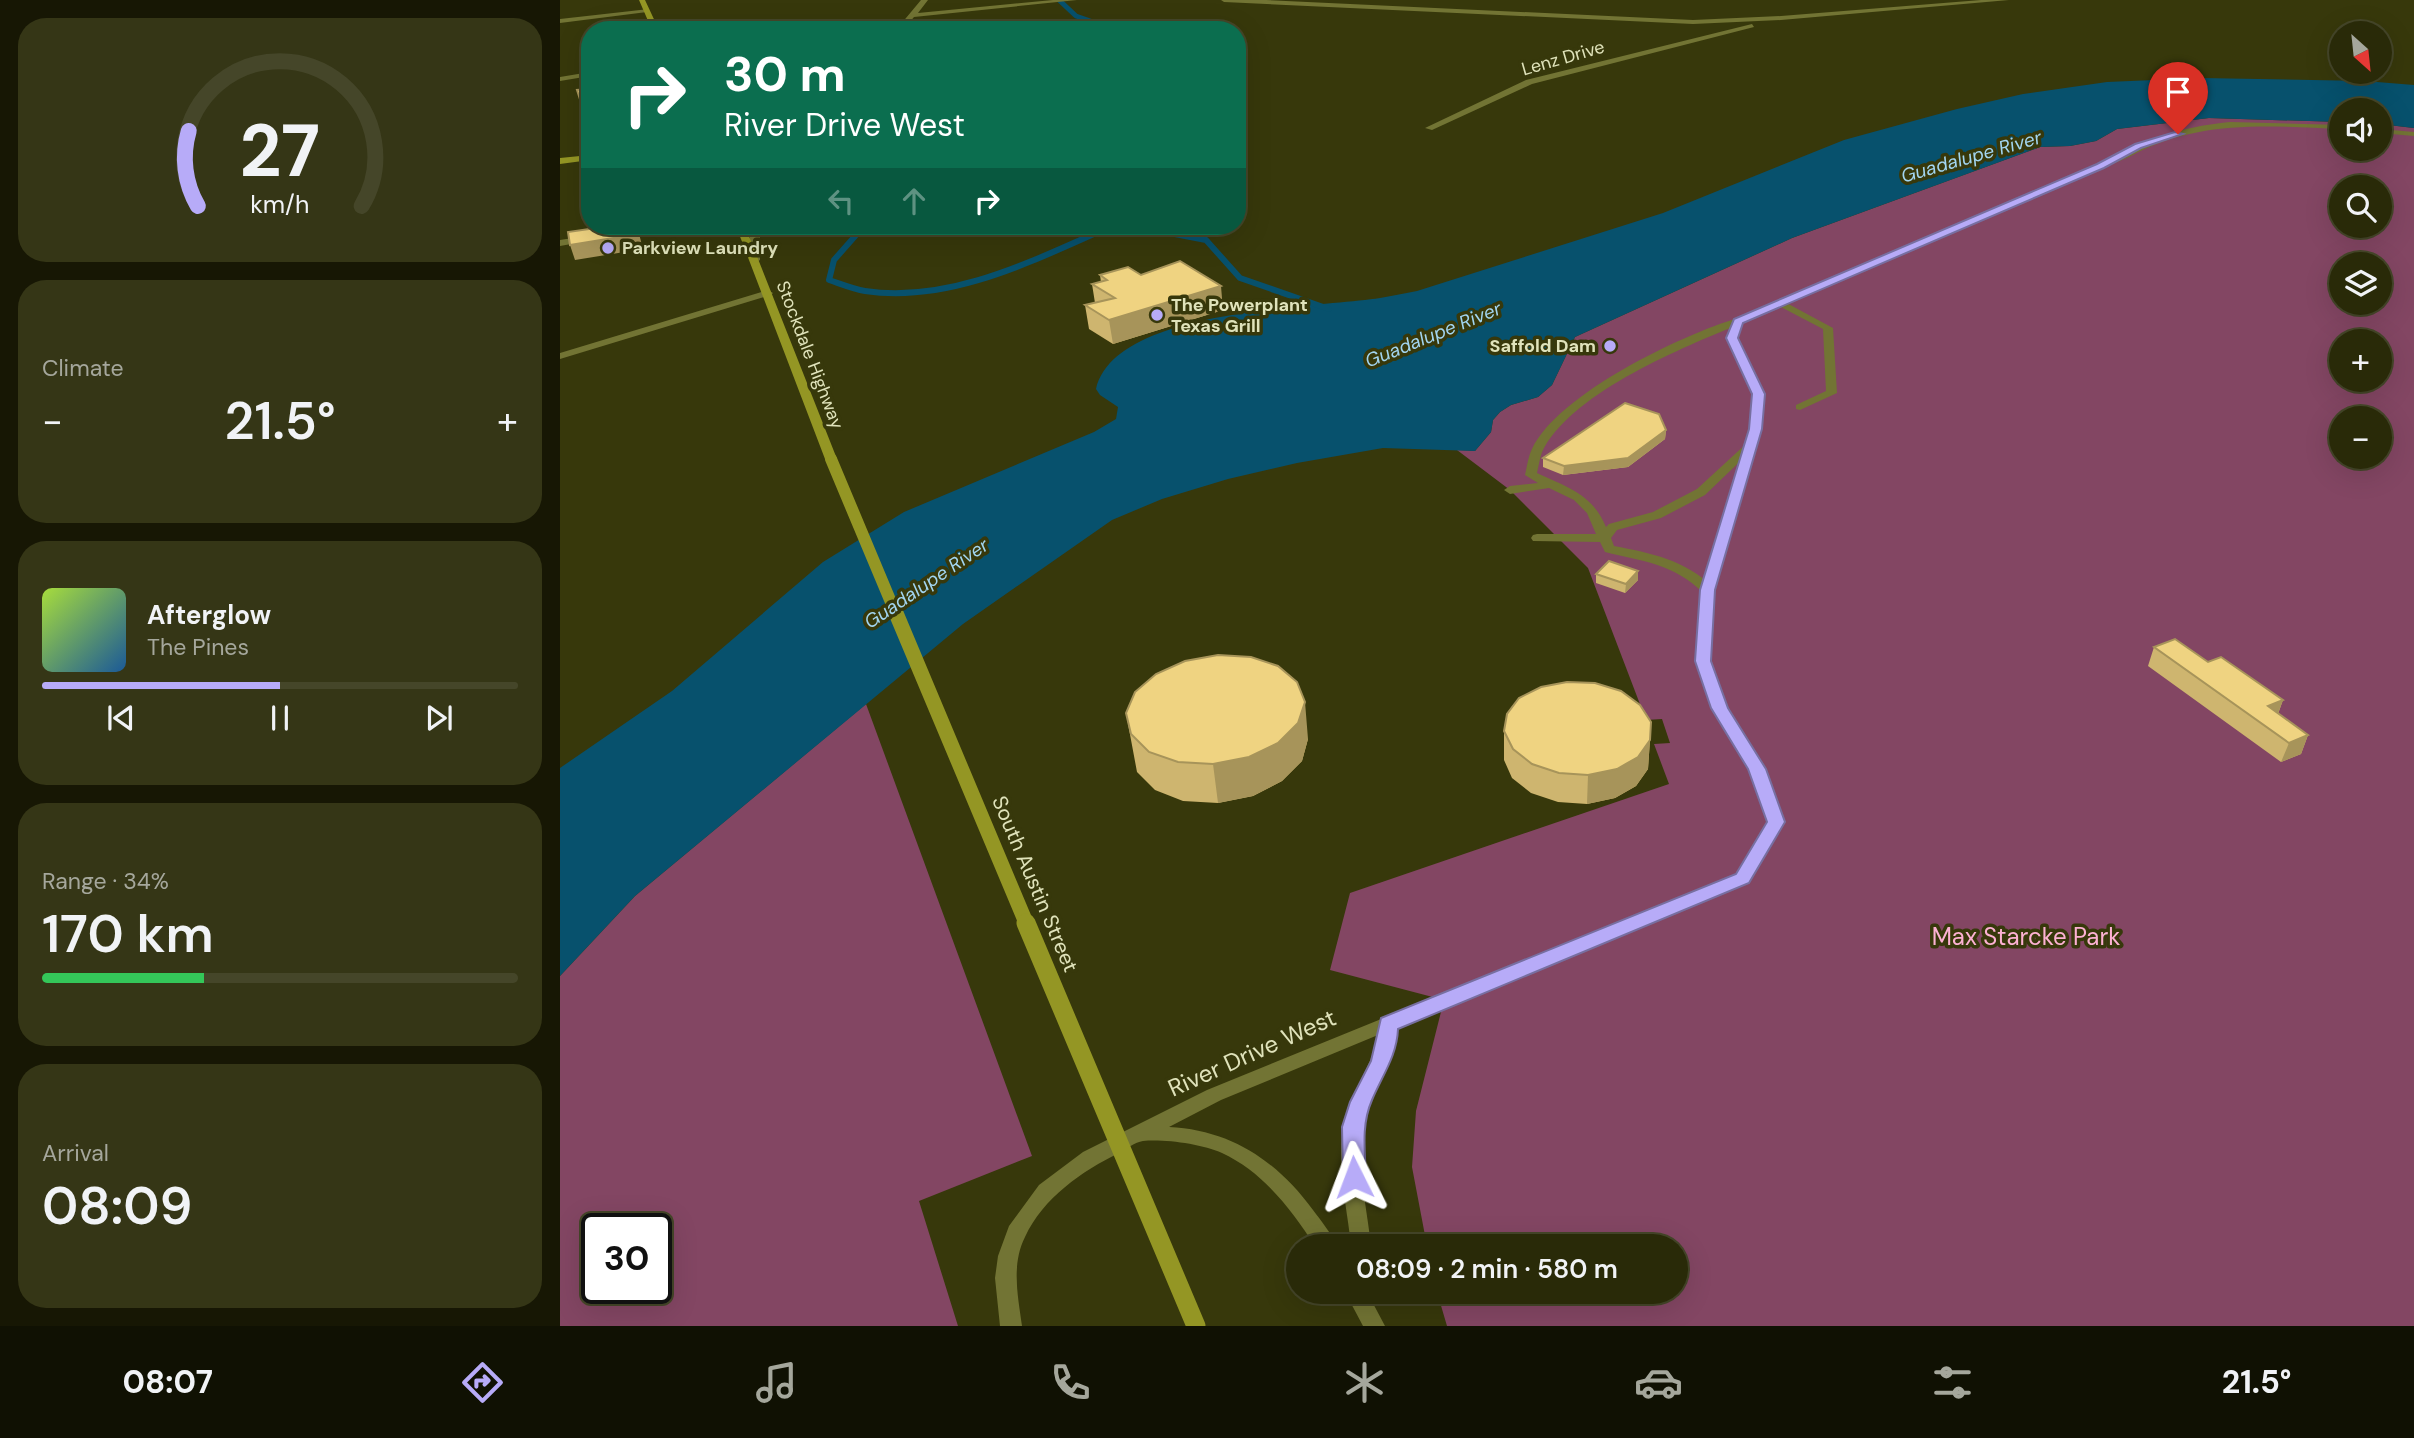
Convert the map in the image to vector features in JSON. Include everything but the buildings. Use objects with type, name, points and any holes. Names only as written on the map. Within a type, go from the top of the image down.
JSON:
[{"type":"main road","points":[[642,0],[652,21]]},
{"type":"main road","points":[[560,161],[581,158]]},
{"type":"main road","name":"Stockdale Highway","points":[[744,235],[831,459]]},
{"type":"main road","name":"South Austin Street","points":[[831,459],[1196,1326]]},
{"type":"street","points":[[908,21],[925,0]]},
{"type":"street","points":[[914,15],[1074,0]]},
{"type":"street","points":[[1224,0],[1693,22],[1781,18],[2006,0]]},
{"type":"street","points":[[1433,10],[1441,0]]},
{"type":"street","points":[[560,21],[647,10]]},
{"type":"street","name":"Lenz Drive","points":[[1429,128],[1529,82],[1781,18]]},
{"type":"street","points":[[1693,22],[1718,28],[1718,32],[1712,37]]},
{"type":"street","points":[[560,79],[581,77]]},
{"type":"street","points":[[1549,485],[1510,490],[1531,465],[1539,445],[1554,426],[1601,387],[1653,356],[2113,160],[2138,146],[2205,127],[2329,127]]},
{"type":"street","points":[[2392,132],[2414,134]]},
{"type":"street","points":[[755,235],[755,260]]},
{"type":"street","points":[[560,243],[600,236]]},
{"type":"street","points":[[560,356],[768,293]]},
{"type":"street","points":[[1781,303],[1828,328],[1832,393],[1800,407]]},
{"type":"street","name":"River Drive West","points":[[1012,1326],[1005,1278],[1008,1256],[1016,1232],[1046,1191],[1062,1177],[1139,1133],[1214,1095],[1742,878],[1776,822],[1757,769],[1720,708],[1703,661],[1708,590],[1751,445],[1759,394],[1732,338],[1738,321]]},
{"type":"street","points":[[1604,538],[1613,527],[1657,515],[1701,492],[1751,445]]},
{"type":"street","points":[[1531,465],[1531,475],[1578,497],[1592,511],[1609,549],[1668,562],[1696,576],[1708,590]]},
{"type":"street","points":[[1537,538],[1604,538]]},
{"type":"street","points":[[1360,1234],[1352,1159],[1353,1127],[1360,1102],[1382,1061],[1388,1040],[1388,1024]]},
{"type":"street","points":[[1139,1133],[1208,1140],[1254,1161],[1277,1179],[1318,1234]]},
{"type":"green space","name":"Max Starcke Park","points":[[2209,118],[2329,122],[2329,161],[2392,161],[2392,125],[2414,128],[2414,1326],[1447,1326],[1441,1304],[1688,1304],[1688,1234],[1425,1234],[1412,1167],[1416,1111],[1444,1000],[1330,970],[1350,893],[1669,784],[1654,744],[1670,743],[1662,719],[1646,720],[1588,568],[1510,490],[1457,450],[1475,451],[1491,432],[1493,420],[1500,412],[1511,405],[1538,397],[1552,385],[1575,337],[1792,238],[2040,147],[2070,146],[2096,141],[2117,129]]},
{"type":"green space","points":[[866,704],[1032,1156],[919,1201],[958,1326],[560,1326],[560,976],[635,896]]},
{"type":"water","name":"Guadalupe River","points":[[2201,78],[2414,85],[2414,128],[2392,125],[2392,98],[2329,98],[2329,122],[2209,118],[2117,129],[2096,141],[2070,146],[2040,147],[1792,238],[1575,337],[1552,385],[1538,397],[1511,405],[1500,412],[1493,420],[1491,432],[1475,451],[1383,448],[1297,463],[1228,479],[1162,499],[1112,520],[963,624],[635,896],[560,976],[560,768],[672,691],[823,562],[904,512],[1094,432],[1116,419],[1118,407],[1100,395],[1096,389],[1111,362],[1139,342],[1177,327],[1220,317],[1417,291],[1663,213],[1844,140],[2023,94],[2107,82]]},
{"type":"waterway","points":[[1059,0],[1076,16],[1090,21]]},
{"type":"waterway","points":[[856,235],[834,260],[829,280],[865,291],[897,293],[929,291],[992,276],[1092,235]]},
{"type":"waterway","points":[[1180,235],[1206,240],[1240,278],[1329,309]]},
{"type":"place","name":"Parkview Laundry","points":[[608,248]]},
{"type":"place","name":"The Powerplant Texas Grill","points":[[1157,315]]},
{"type":"place","name":"Saffold Dam","points":[[1610,346]]},
{"type":"route","points":[[1354,1177],[1353,1127],[1360,1102],[1382,1061],[1388,1040],[1388,1024],[1742,878],[1776,822],[1757,769],[1720,708],[1703,661],[1704,614],[1708,590],[1755,429],[1759,394],[1732,338],[1738,321],[2101,166],[2126,155],[2138,146],[2178,134]]}]
